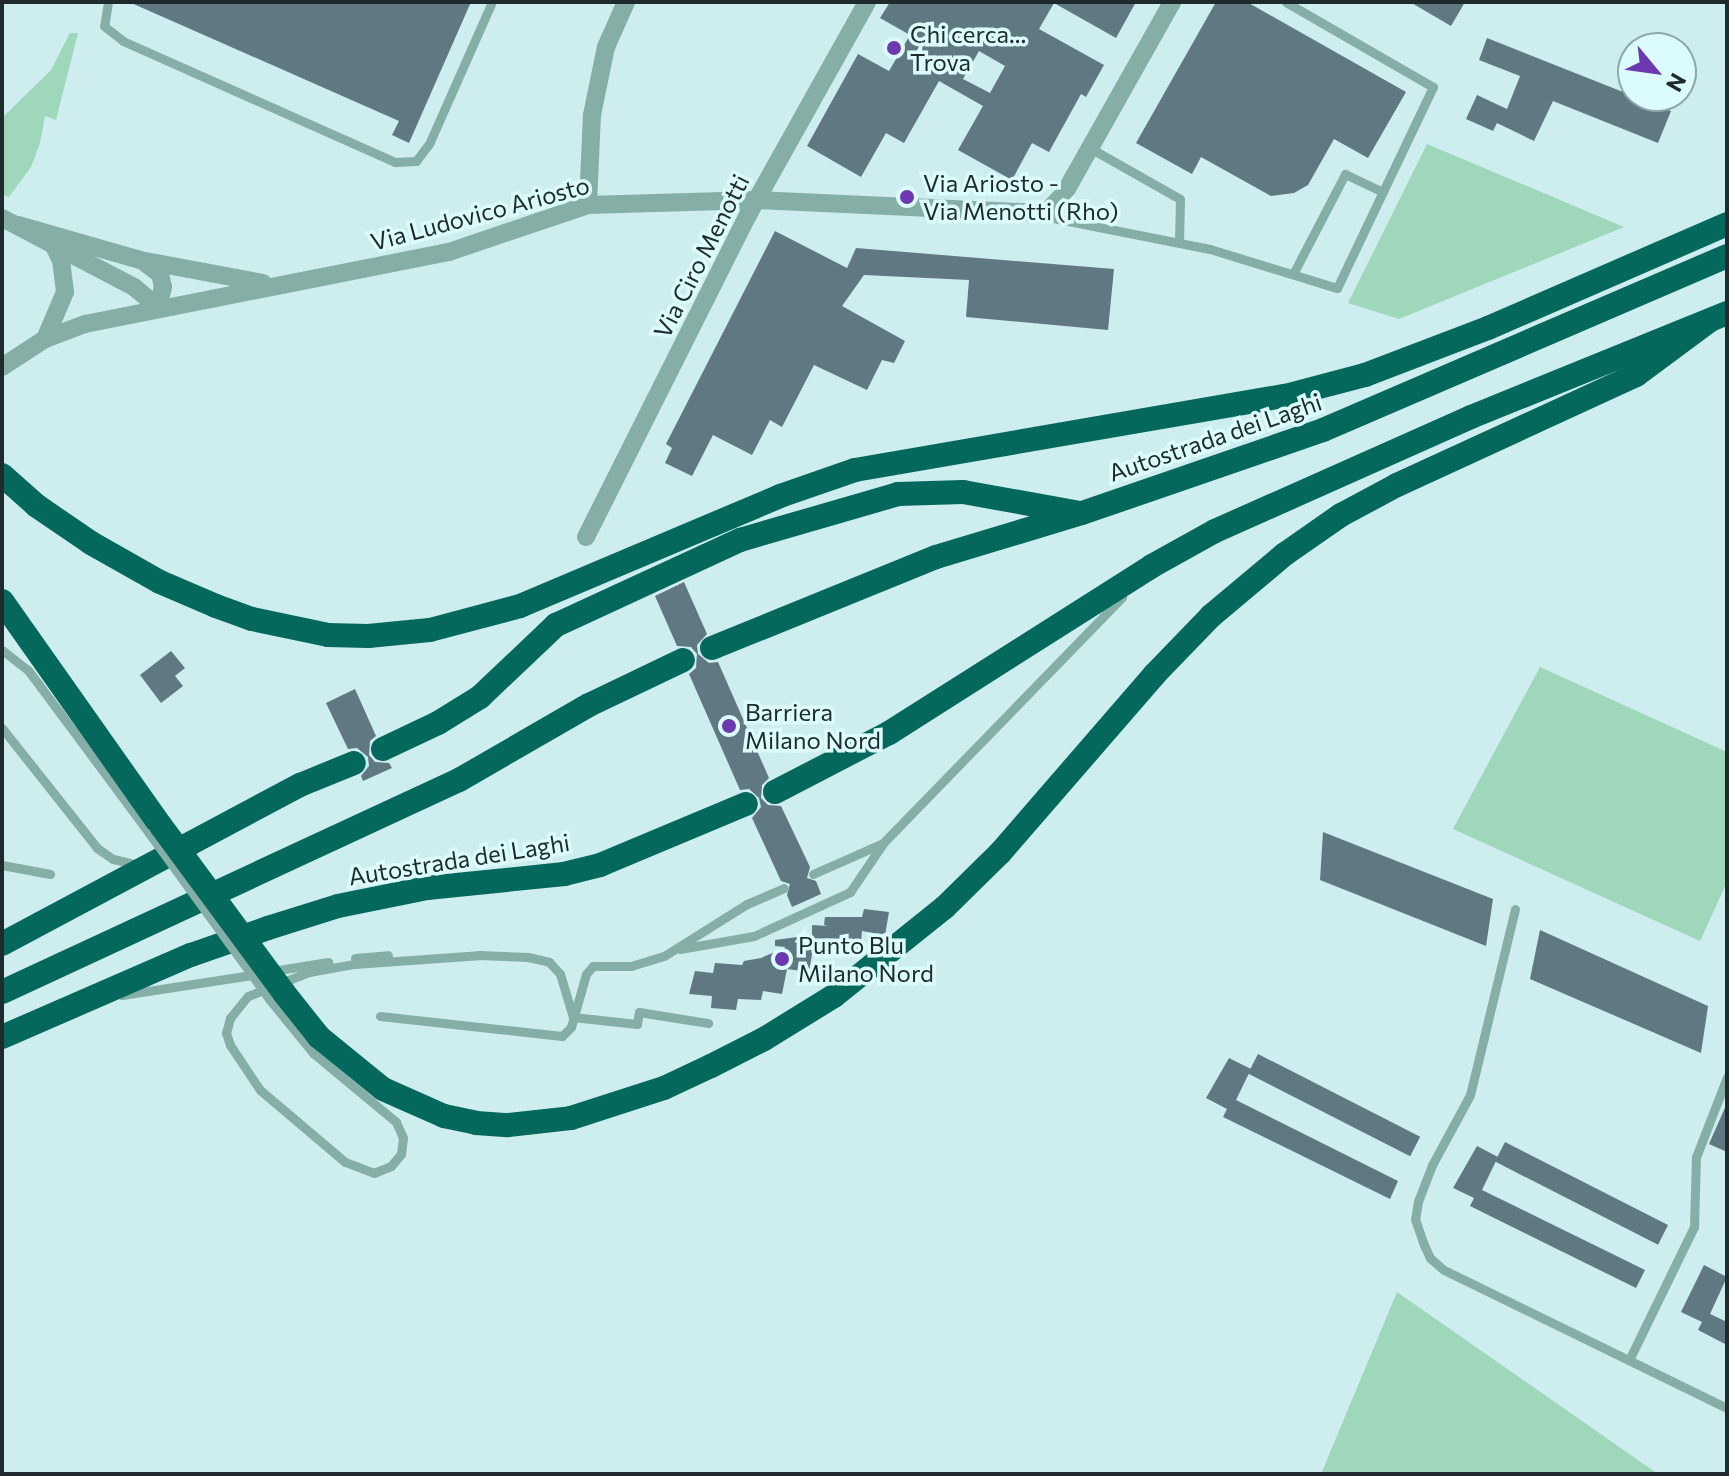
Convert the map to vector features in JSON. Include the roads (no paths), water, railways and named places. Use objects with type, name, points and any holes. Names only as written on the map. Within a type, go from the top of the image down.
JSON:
[{"type":"highway","points":[[2,475],[37,506],[91,543],[160,582],[216,606],[252,619],[328,635],[368,636],[430,630],[520,606],[780,496],[855,470],[1285,396],[1365,375],[1460,340],[1727,224]]},
{"type":"highway","name":"Autostrada dei Laghi","points":[[712,648],[936,557],[1082,513],[1323,430],[1727,256]]},
{"type":"highway","points":[[775,792],[889,733],[1152,566],[1215,531],[1345,471],[1718,317]]},
{"type":"highway","points":[[2,601],[155,829],[277,996],[319,1037],[383,1089],[444,1116],[476,1123],[508,1125],[571,1118],[664,1088],[764,1039],[834,996],[945,907],[1036,812],[1155,674],[1211,616],[1273,563],[1341,515],[1397,485],[1636,375],[1718,317]]},
{"type":"highway","points":[[383,749],[438,723],[480,697],[556,625],[740,540],[898,494],[963,492],[1082,513]]},
{"type":"highway","name":"Autostrada dei Laghi","points":[[2,992],[459,780],[589,705],[683,660]]},
{"type":"highway","points":[[2,944],[300,785],[354,763]]},
{"type":"highway","name":"Autostrada dei Laghi","points":[[2,1037],[191,955],[324,910],[427,888],[576,871],[600,865],[746,804]]},
{"type":"street","name":"Via Ciro Menotti","points":[[586,537],[756,200],[867,2]]},
{"type":"street","points":[[1036,214],[1045,213],[1059,202],[1172,2]]},
{"type":"street","points":[[588,205],[592,115],[606,47],[621,4]]},
{"type":"street","name":"Via Ludovico Ariosto","points":[[2,367],[45,339],[85,324],[158,307],[282,287],[449,252],[588,205],[756,200],[1036,214]]},
{"type":"street","points":[[10,221],[140,260],[282,287]]},
{"type":"street","points":[[10,221],[134,287],[158,307],[163,287],[160,274],[140,260]]},
{"type":"street","points":[[45,339],[62,307],[65,292],[61,261],[54,246]]},
{"type":"lane","points":[[108,2],[104,26],[123,41],[395,162],[416,161],[429,144],[492,2]]},
{"type":"lane","points":[[1036,214],[1179,242],[1337,288],[1433,87],[1286,2]]},
{"type":"lane","points":[[1090,148],[1180,199],[1179,242]]},
{"type":"lane","points":[[1293,274],[1345,174],[1383,192]]},
{"type":"lane","points":[[380,1016],[555,1037],[570,1030],[586,974],[593,966],[631,966],[677,950],[754,936],[850,892],[883,843],[1152,566]]},
{"type":"lane","points":[[2,650],[28,670],[155,829]]},
{"type":"lane","points":[[2,728],[97,848],[113,859],[151,866]]},
{"type":"lane","points":[[813,874],[883,843]]},
{"type":"lane","points":[[2,865],[50,874]]},
{"type":"lane","points":[[677,950],[747,904],[784,888]]},
{"type":"lane","points":[[1515,909],[1470,1095],[1423,1186],[1415,1219],[1424,1245],[1436,1265],[1727,1408]]},
{"type":"lane","points":[[85,1001],[372,955],[482,955],[528,957],[549,962],[560,974],[573,1017]]},
{"type":"lane","points":[[277,996],[313,1053],[396,1122],[403,1138],[401,1154],[391,1166],[374,1173],[345,1162],[260,1090],[230,1045],[226,1033],[230,1018],[248,996],[309,972],[354,964],[482,955]]},
{"type":"lane","points":[[573,1017],[637,1024],[639,1012],[708,1023]]},
{"type":"lane","points":[[1629,1360],[1694,1227],[1696,1157],[1727,1077]]},
{"type":"place","name":"Chi cerca... Trova","points":[[894,48]]},
{"type":"place","name":"Via Ariosto - Via Menotti (Rho)","points":[[907,197]]},
{"type":"place","name":"Barriera Milano Nord","points":[[729,726]]},
{"type":"place","name":"Punto Blu Milano Nord","points":[[782,959]]}]
